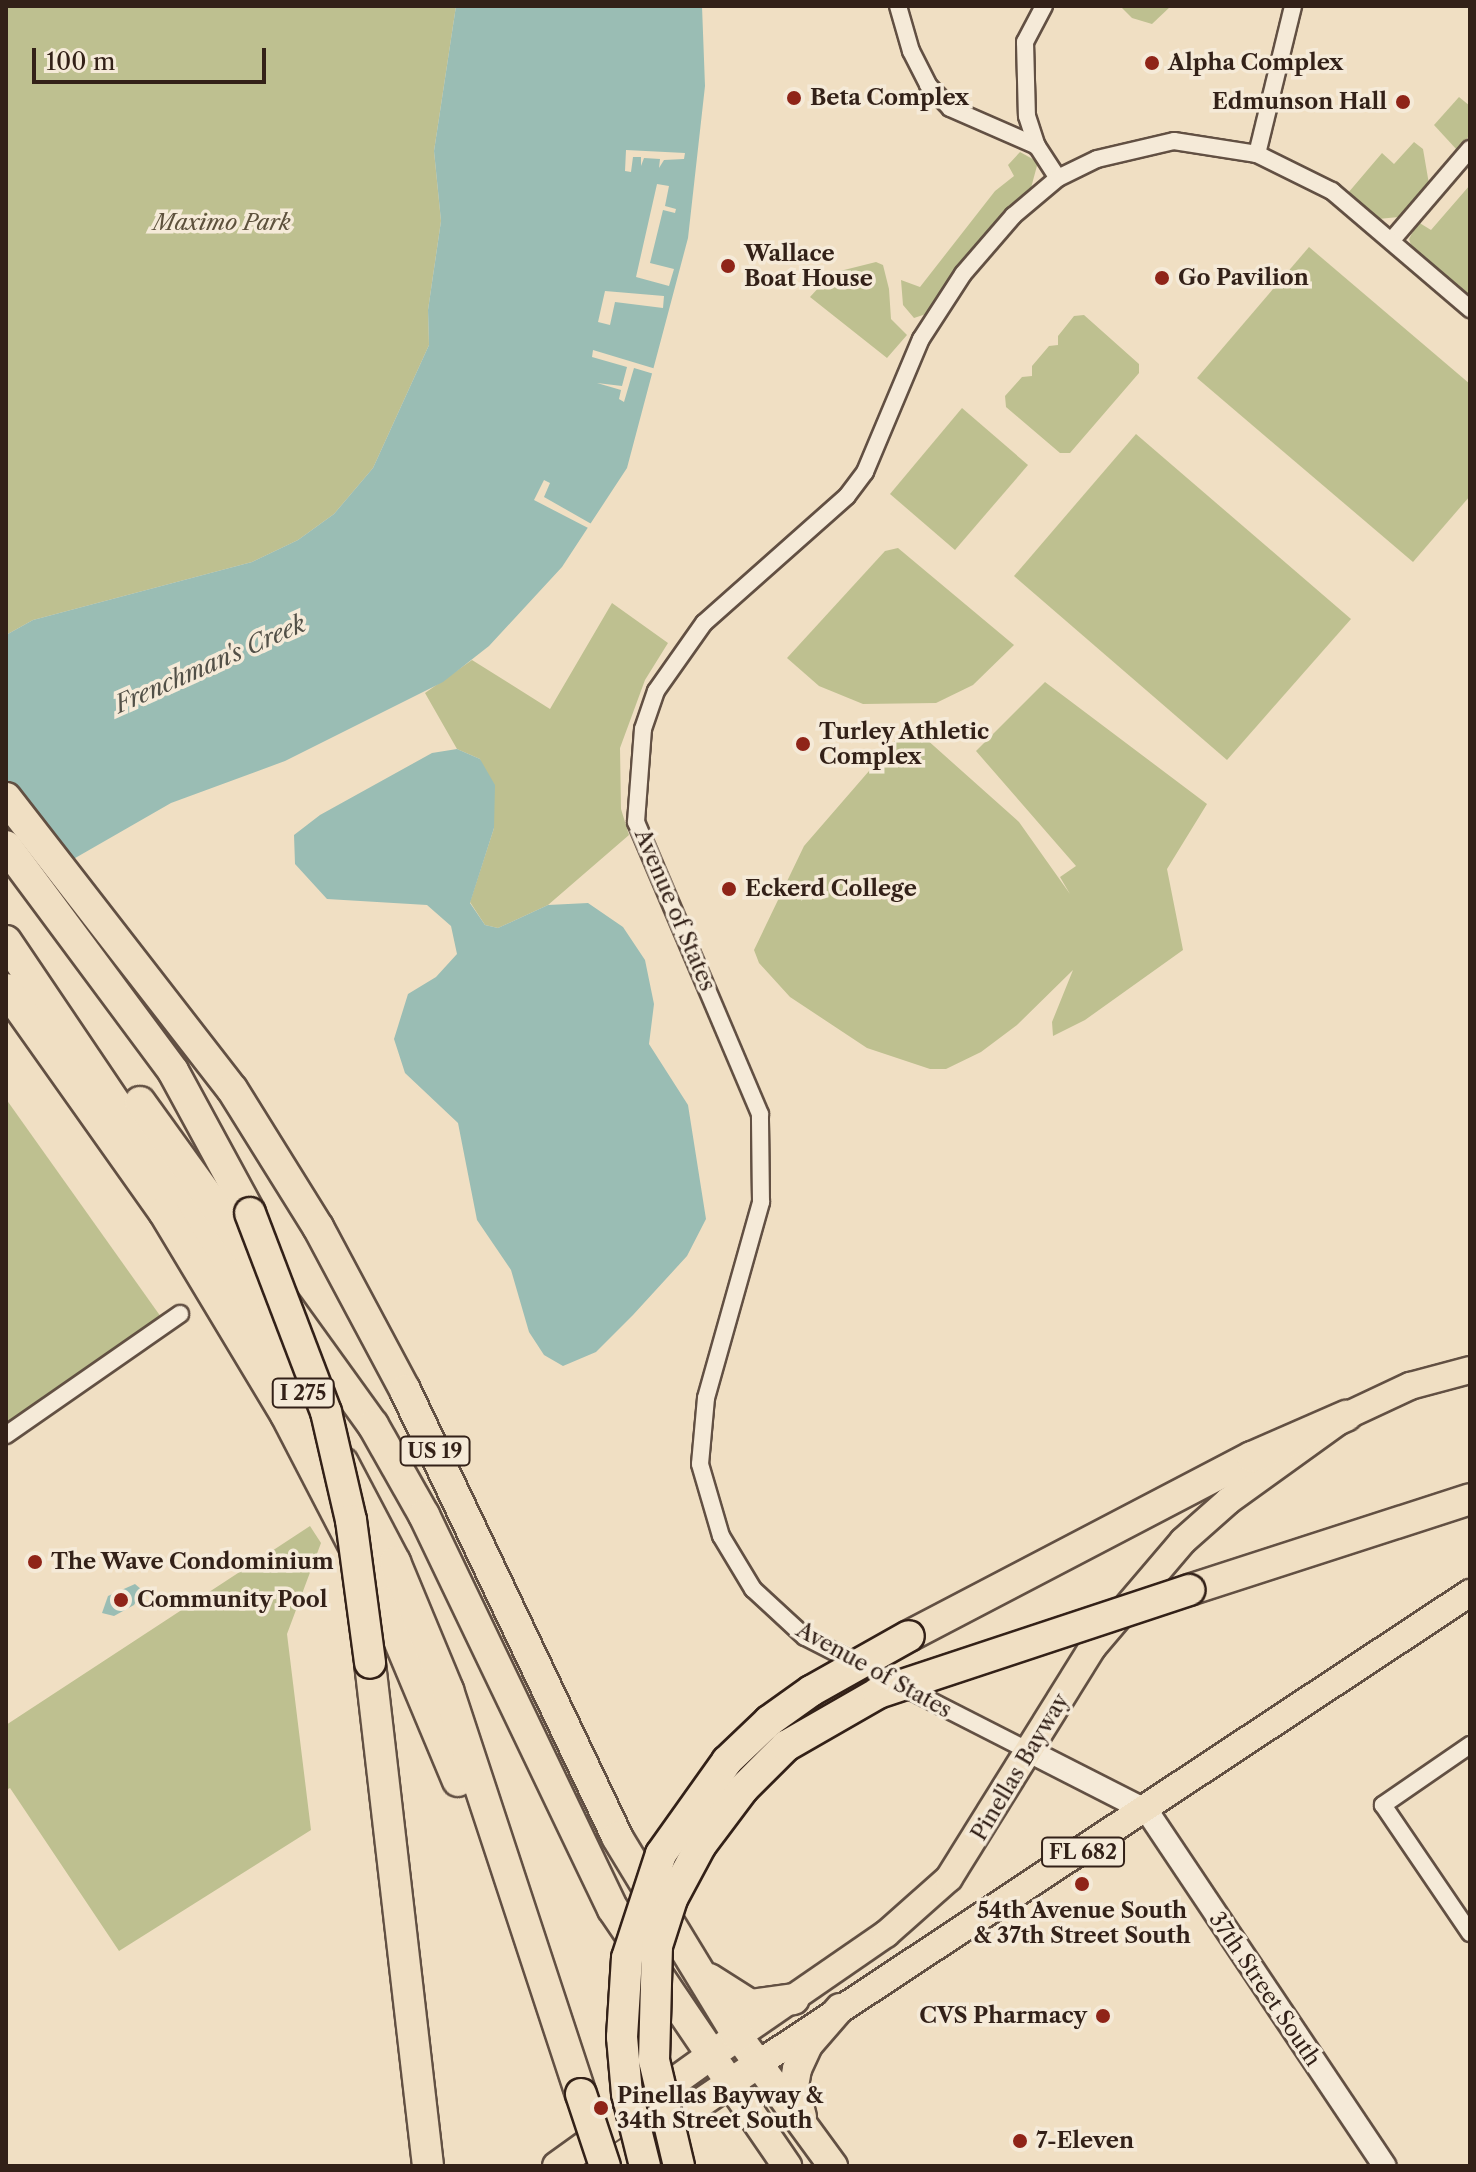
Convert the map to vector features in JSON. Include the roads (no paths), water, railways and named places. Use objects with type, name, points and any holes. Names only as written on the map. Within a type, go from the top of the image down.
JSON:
[{"type":"highway","name":"US 19","points":[[6,798],[70,904],[232,1089],[356,1292],[617,1837],[688,1961],[738,2036],[833,2166]]},
{"type":"highway","name":"I 275","points":[[6,846],[70,904],[173,1071],[250,1213],[326,1412],[351,1520],[428,2166]]},
{"type":"highway","name":"US 19","points":[[11,965],[67,1005],[373,1425],[424,1515],[613,1909],[787,2166]]},
{"type":"highway","name":"I 275","points":[[11,965],[263,1322],[395,1562],[448,1690],[502,1865],[606,2166]]},
{"type":"highway","points":[[645,2166],[627,2094],[623,2022],[627,1958],[661,1854],[727,1761],[769,1721],[811,1691],[909,1636],[1252,1457],[1346,1416]]},
{"type":"highway","points":[[679,2166],[654,2060],[657,1946],[672,1899],[701,1845],[743,1789],[786,1746],[878,1693],[1470,1499]]},
{"type":"highway","points":[[688,1961],[734,1999],[750,2005],[794,1999]]},
{"type":"highway","points":[[803,2121],[794,2086],[797,2069],[808,2045],[840,2008]]},
{"type":"highway","name":"Pinellas Bayway","points":[[557,2166],[738,2036]]},
{"type":"highway","name":"FL 682","points":[[730,2083],[758,2064]]},
{"type":"highway","points":[[606,2166],[730,2083]]},
{"type":"main road","name":"Pinellas Bayway","points":[[738,2036],[794,1999],[931,1897],[975,1842],[1092,1648],[1148,1577],[1228,1501],[1346,1416],[1410,1386],[1470,1370]]},
{"type":"main road","name":"FL 682","points":[[758,2064],[1147,1811],[1470,1593]]},
{"type":"street","points":[[898,6],[911,51],[928,85],[950,108],[1030,142],[1058,178]]},
{"type":"street","points":[[1030,142],[1025,42],[1044,6]]},
{"type":"street","points":[[1257,154],[1293,6]]},
{"type":"street","name":"Avenue of States","points":[[1147,1811],[805,1637],[753,1589],[721,1536],[700,1464],[706,1398],[761,1202],[760,1114],[651,866],[636,822],[636,780],[651,704],[680,654],[704,623],[847,496],[865,472],[921,339],[963,274],[1013,216],[1058,178],[1097,159],[1174,141],[1215,143],[1257,154],[1322,185],[1392,240],[1470,309]]},
{"type":"street","points":[[1392,240],[1470,149]]},
{"type":"street","points":[[6,1435],[180,1314]]},
{"type":"street","points":[[1470,1745],[1383,1805],[1470,1933]]},
{"type":"street","name":"37th Street South","points":[[1147,1811],[1385,2166]]},
{"type":"water","name":"Frenchman's Creek","points":[[456,6],[702,6],[705,86],[688,238],[627,468],[562,567],[489,646],[443,682],[285,761],[171,803],[70,861],[6,867],[6,635],[33,620],[252,562],[298,540],[334,514],[373,468],[429,345],[428,310],[441,221],[434,151]]},
{"type":"water","points":[[457,749],[480,759],[495,785],[494,828],[470,903],[485,925],[498,928],[548,905],[588,903],[623,927],[645,960],[654,1004],[649,1044],[688,1105],[706,1219],[687,1256],[633,1315],[596,1352],[563,1366],[544,1355],[529,1332],[511,1270],[477,1220],[458,1123],[405,1073],[394,1039],[408,994],[436,977],[457,954],[451,926],[427,905],[327,899],[295,864],[294,835],[320,815],[432,753]]},
{"type":"water","name":"Community Pool","points":[[135,1584],[142,1590],[134,1605],[114,1616],[102,1613],[108,1596]]},
{"type":"place","name":"Alpha Complex","points":[[1152,63]]},
{"type":"place","name":"Beta Complex","points":[[794,98]]},
{"type":"place","name":"Edmunson Hall","points":[[1403,102]]},
{"type":"place","name":"Wallace Boat House","points":[[728,266]]},
{"type":"place","name":"Go Pavilion","points":[[1162,278]]},
{"type":"place","name":"Turley Athletic Complex","points":[[803,744]]},
{"type":"place","name":"Eckerd College","points":[[729,889]]},
{"type":"place","name":"The Wave Condominium","points":[[35,1562]]},
{"type":"place","name":"Community Pool","points":[[121,1600]]},
{"type":"place","name":"54th Avenue South & 37th Street South","points":[[1082,1884]]},
{"type":"place","name":"CVS Pharmacy","points":[[1103,2016]]},
{"type":"place","name":"Pinellas Bayway & 34th Street South","points":[[601,2108]]},
{"type":"place","name":"7-Eleven","points":[[1020,2141]]},
{"type":"park label","name":"Maximo Park","points":[[222,223]]}]
